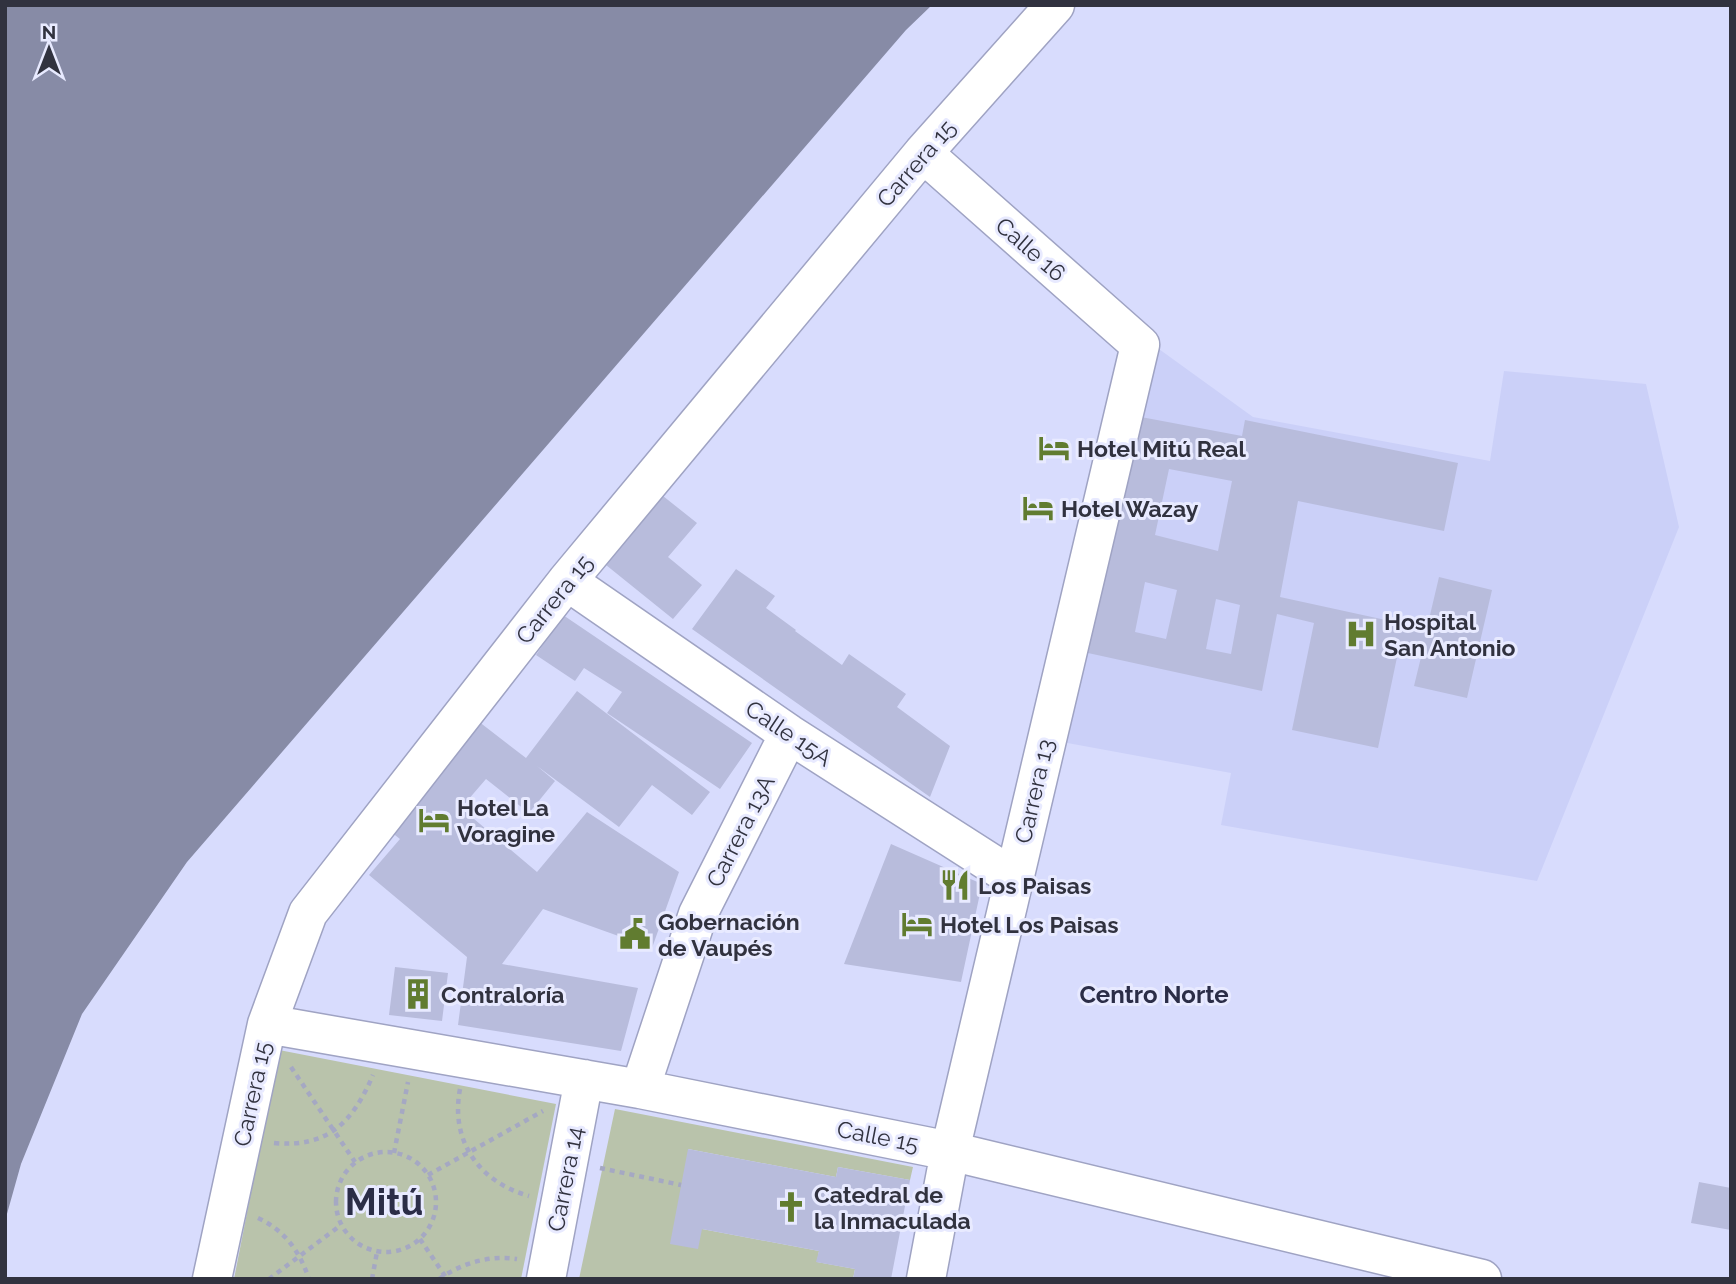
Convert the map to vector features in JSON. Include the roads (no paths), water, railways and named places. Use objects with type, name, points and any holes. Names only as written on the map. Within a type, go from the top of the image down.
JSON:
[{"type":"street","name":"Carrera 15","points":[[212,1279],[267,1024],[308,913],[567,581],[923,153],[1055,5]]},
{"type":"street","name":"Calle 16","points":[[923,153],[1140,345]]},
{"type":"street","name":"Carrera 13","points":[[926,1279],[950,1151],[1140,345]]},
{"type":"street","name":"Calle 15A","points":[[567,581],[789,734],[1014,878]]},
{"type":"street","name":"Carrera 13A","points":[[640,1089],[698,914],[789,734]]},
{"type":"street","name":"Calle 15","points":[[267,1024],[640,1089],[950,1151],[1482,1279]]},
{"type":"street","name":"Carrera 14","points":[[535,1270],[569,1161],[584,1079]]},
{"type":"place","name":"Hotel Mitú Real","points":[[1054,448]]},
{"type":"place","name":"Hotel Wazay","points":[[1038,508]]},
{"type":"place","name":"Hospital San Antonio","points":[[1361,634]]},
{"type":"place","name":"Hotel La Voragine","points":[[434,820]]},
{"type":"place","name":"Los Paisas","points":[[955,885]]},
{"type":"place","name":"Hotel Los Paisas","points":[[917,924]]},
{"type":"place","name":"Gobernación de Vaupés","points":[[635,934]]},
{"type":"place","name":"Contraloría","points":[[418,994]]},
{"type":"place","name":"Catedral de la Inmaculada","points":[[791,1207]]},
{"type":"district","name":"Centro Norte","points":[[1154,994]]},
{"type":"district","name":"Mitú","points":[[384,1202]]}]
